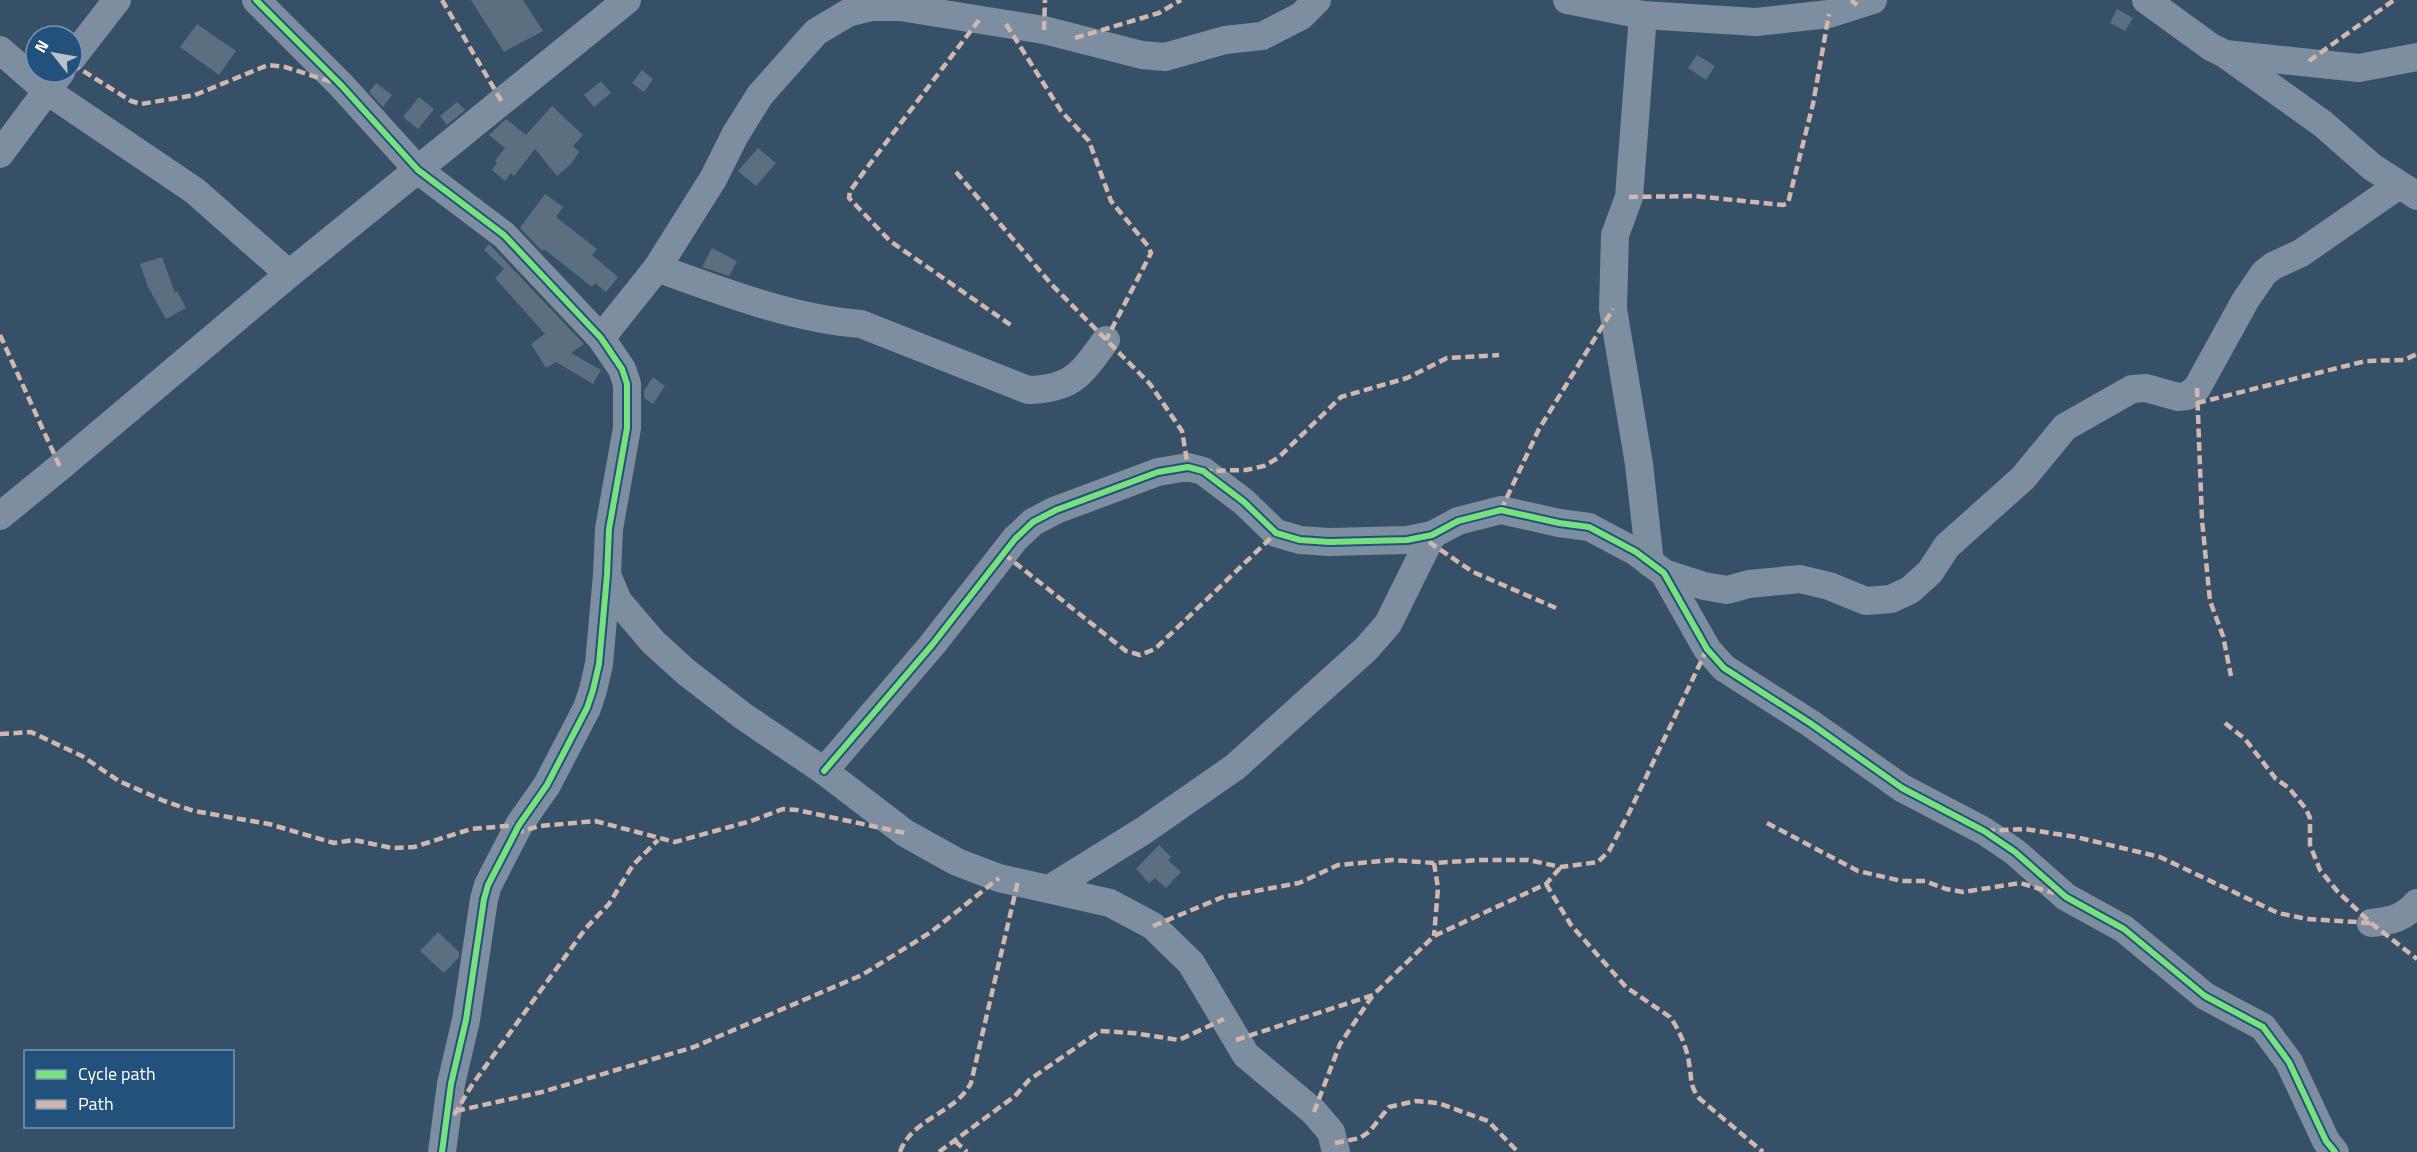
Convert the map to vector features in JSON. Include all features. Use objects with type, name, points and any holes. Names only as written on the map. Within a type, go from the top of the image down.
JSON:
[{"type":"street","points":[[84,43],[117,0]]},
{"type":"street","points":[[256,0],[341,85],[418,170],[504,235],[601,338],[622,369],[627,384],[627,428],[609,529],[599,664],[587,708],[547,785],[519,825],[488,885],[466,1020],[438,1149]]},
{"type":"street","points":[[0,516],[289,274],[627,0]]},
{"type":"street","points":[[601,338],[657,268],[713,179],[735,135],[760,95],[816,32],[848,13],[871,7],[900,7],[1044,30],[1142,56],[1166,57],[1225,40],[1262,36],[1295,20],[1317,0]]},
{"type":"street","points":[[1567,0],[1643,15],[1756,22],[1829,14],[1873,0]]},
{"type":"street","points":[[824,771],[932,645],[1015,539],[1033,522],[1056,510],[1158,472],[1188,467],[1203,471],[1244,502],[1276,532],[1300,540],[1329,542],[1407,540],[1432,535],[1458,521],[1501,510],[1589,527],[1636,552],[1657,568],[1704,586],[1727,590],[1749,584],[1800,579],[1829,586],[1866,601],[1891,599],[1910,590],[1930,572],[1947,546],[2023,478],[2066,427],[2132,389],[2146,388],[2178,397],[2187,396],[2197,388],[2245,301],[2264,273],[2408,190],[2372,167],[2323,124],[2225,54],[2211,48],[2146,0]]},
{"type":"street","points":[[1643,15],[1629,197],[1615,235],[1613,309],[1657,568],[1707,649],[1724,668],[1810,723],[1902,788],[1984,831],[2016,852],[2066,897],[2124,929],[2205,996],[2263,1028],[2289,1062],[2326,1141],[2335,1152]]},
{"type":"street","points":[[0,50],[24,64]]},
{"type":"street","points":[[2225,54],[2359,68],[2417,57]]},
{"type":"street","points":[[0,154],[52,84]]},
{"type":"street","points":[[58,84],[195,191],[289,274]]},
{"type":"street","points":[[657,268],[719,290],[796,313],[835,322],[861,324],[1028,390],[1050,389],[1080,375],[1106,340]]},
{"type":"street","points":[[1051,888],[1143,831],[1235,766],[1366,650],[1388,624],[1432,535]]},
{"type":"street","points":[[607,575],[618,601],[653,642],[686,672],[743,716],[824,771],[905,833],[957,862],[999,878],[1110,903],[1153,926],[1191,963],[1246,1055],[1314,1112],[1331,1132],[1336,1152]]},
{"type":"street","points":[[2372,923],[2392,921],[2408,914],[2417,903]]},
{"type":"building","points":[[471,0],[523,0],[543,31],[504,52]]},
{"type":"building","points":[[2117,9],[2133,18],[2125,31],[2110,23]]},
{"type":"building","points":[[197,24],[236,51],[219,75],[180,47]]},
{"type":"building","points":[[1697,55],[1715,66],[1706,80],[1688,68]]},
{"type":"building","points":[[642,70],[653,79],[644,92],[632,83]]},
{"type":"building","points":[[601,81],[611,93],[594,107],[584,95]]},
{"type":"building","points":[[376,83],[392,95],[383,107],[369,92]]},
{"type":"building","points":[[419,97],[434,109],[418,129],[403,117]]},
{"type":"building","points":[[457,102],[465,110],[447,125],[440,116]]},
{"type":"building","points":[[552,106],[583,135],[573,146],[579,152],[571,164],[557,176],[535,149],[514,176],[511,173],[505,181],[492,170],[497,163],[495,161],[505,148],[489,135],[506,119],[526,135]]},
{"type":"building","points":[[758,148],[776,163],[756,186],[738,171]]},
{"type":"building","points":[[545,194],[563,207],[556,217],[597,249],[592,255],[618,277],[606,292],[595,283],[592,287],[544,249],[542,251],[520,228]]},
{"type":"building","points":[[489,244],[584,344],[571,353],[601,370],[593,384],[556,362],[546,368],[531,344],[545,334],[495,278],[504,269],[484,250]]},
{"type":"building","points":[[712,248],[737,261],[729,276],[702,267]]},
{"type":"building","points":[[162,257],[175,293],[177,291],[186,308],[166,319],[148,287],[140,264]]},
{"type":"building","points":[[653,377],[665,386],[653,404],[644,398],[644,391]]},
{"type":"building","points":[[1159,845],[1171,857],[1168,860],[1181,872],[1166,888],[1155,878],[1149,883],[1136,869]]},
{"type":"building","points":[[438,932],[459,952],[459,957],[444,973],[420,951]]},
{"type":"marked path","points":[[442,0],[502,102]]},
{"type":"marked path","points":[[1044,30],[1045,0]]},
{"type":"marked path","points":[[1075,38],[1159,13],[1181,0]]},
{"type":"marked path","points":[[1851,0],[1857,5]]},
{"type":"marked path","points":[[2309,61],[2394,0]]},
{"type":"marked path","points":[[1629,197],[1694,196],[1783,205],[1788,203],[1813,104],[1829,14]]},
{"type":"marked path","points":[[979,20],[850,191],[849,198],[890,241],[1012,326]]},
{"type":"marked path","points":[[1006,24],[1061,111],[1089,141],[1111,201],[1148,246],[1151,253],[1106,340]]},
{"type":"marked path","points":[[84,72],[131,101],[141,104],[195,95],[268,65],[285,67],[335,83]]},
{"type":"marked path","points":[[956,172],[1052,285],[1150,384],[1182,431],[1188,467]]},
{"type":"marked path","points":[[1501,510],[1539,429],[1613,309]]},
{"type":"marked path","points":[[0,335],[60,467]]},
{"type":"marked path","points":[[2197,403],[2366,361],[2404,360],[2417,354]]},
{"type":"marked path","points":[[1203,471],[1246,470],[1264,466],[1278,458],[1341,397],[1407,378],[1447,358],[1499,355]]},
{"type":"marked path","points":[[2197,388],[2202,520],[2210,601],[2223,636],[2231,676]]},
{"type":"marked path","points":[[1004,554],[1126,651],[1140,655],[1155,649],[1276,533]]},
{"type":"marked path","points":[[1429,542],[1473,572],[1556,608]]},
{"type":"marked path","points":[[1153,926],[1223,897],[1299,883],[1338,865],[1392,860],[1434,863],[1528,860],[1561,867],[1598,862],[1609,851],[1629,813],[1707,649]]},
{"type":"marked path","points":[[2225,723],[2245,739],[2276,779],[2289,788],[2306,809],[2310,818],[2310,845],[2320,870],[2338,892],[2371,923],[2417,959]]},
{"type":"marked path","points":[[0,734],[31,732],[82,756],[119,781],[164,801],[194,811],[269,824],[334,843],[354,840],[392,848],[414,847],[471,829],[519,825]]},
{"type":"marked path","points":[[515,833],[540,826],[595,821],[675,842],[751,821],[783,809],[905,833]]},
{"type":"marked path","points":[[1767,823],[1858,871],[1902,881],[1925,881],[1946,889],[1963,892],[2020,883],[2054,893]]},
{"type":"marked path","points":[[1986,831],[2025,829],[2076,837],[2160,857],[2278,913],[2307,919],[2371,923]]},
{"type":"marked path","points":[[454,1115],[472,1085],[586,928],[609,904],[633,865],[658,840]]},
{"type":"marked path","points":[[1434,863],[1438,888],[1434,936]]},
{"type":"marked path","points":[[1236,1040],[1373,995],[1434,936],[1546,884],[1561,867]]},
{"type":"marked path","points":[[456,1111],[542,1092],[694,1047],[862,975],[931,932],[999,878]]},
{"type":"marked path","points":[[900,1152],[914,1131],[955,1102],[971,1083],[1018,881]]},
{"type":"marked path","points":[[1546,884],[1571,925],[1626,987],[1670,1017],[1684,1045],[1692,1086],[1700,1099],[1763,1152]]},
{"type":"marked path","points":[[1314,1112],[1340,1044],[1373,995]]},
{"type":"marked path","points":[[939,1152],[1015,1096],[1029,1080],[1100,1031],[1179,1040],[1224,1019]]},
{"type":"marked path","points":[[1335,1143],[1360,1138],[1369,1132],[1389,1107],[1416,1101],[1438,1103],[1488,1121],[1518,1152]]},
{"type":"marked path","points":[[955,1141],[967,1152]]},
{"type":"cycle path","points":[[256,0],[341,85],[418,170],[504,235],[601,338],[622,369],[627,384],[627,428],[609,529],[599,664],[593,690],[587,708],[547,785],[519,825],[488,885],[466,1020],[451,1084],[442,1152]]},
{"type":"cycle path","points":[[824,771],[932,645],[1015,539],[1033,522],[1056,510],[1158,472],[1188,467],[1203,471],[1244,502],[1276,533],[1300,540],[1329,542],[1407,540],[1432,535],[1458,521],[1501,510],[1589,527],[1636,552],[1664,573],[1707,649],[1724,668],[1810,723],[1902,788],[1984,831],[2015,852],[2066,897],[2124,929],[2205,996],[2263,1027],[2289,1062],[2326,1141],[2335,1152]]}]
